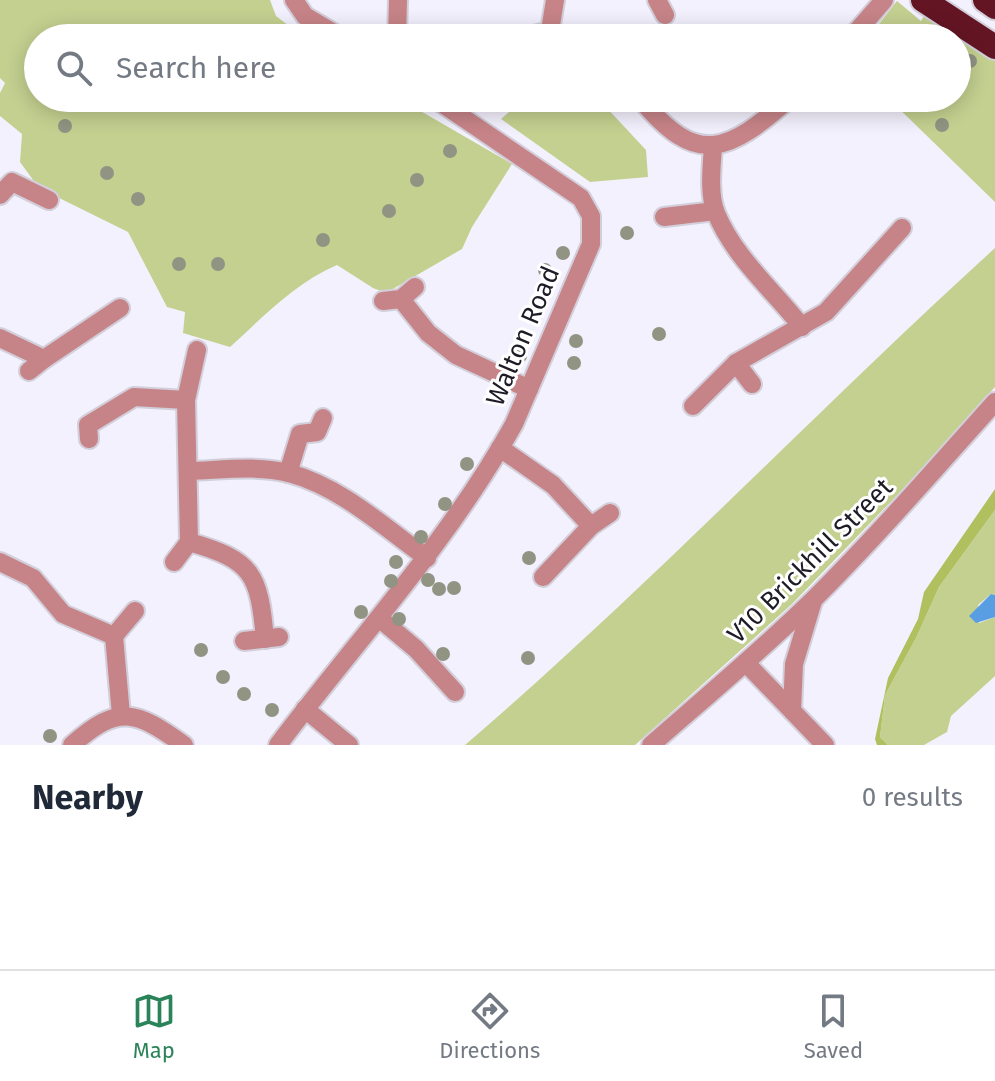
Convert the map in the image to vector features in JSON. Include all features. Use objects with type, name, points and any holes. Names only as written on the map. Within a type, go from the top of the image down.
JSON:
[{"type":"highway","points":[[985,0],[995,7]]},
{"type":"highway","points":[[925,1],[960,24]]},
{"type":"highway","points":[[971,31],[995,47]]},
{"type":"street","points":[[294,0],[305,16],[318,24]]},
{"type":"street","points":[[397,24],[398,0]]},
{"type":"street","points":[[555,0],[557,24]]},
{"type":"street","points":[[866,24],[884,0]]},
{"type":"street","name":"Walton Road","points":[[278,745],[427,558],[500,448],[529,389],[591,244],[591,216],[581,198],[460,112]]},
{"type":"street","points":[[651,112],[662,125],[688,142],[713,145],[734,141],[774,112]]},
{"type":"street","points":[[713,145],[711,170],[715,211],[741,256],[802,327]]},
{"type":"street","points":[[0,195],[12,182],[49,200]]},
{"type":"street","points":[[664,217],[715,211]]},
{"type":"street","points":[[693,406],[736,363],[826,312],[902,228]]},
{"type":"street","points":[[400,296],[428,333],[456,355],[529,389]]},
{"type":"street","points":[[29,371],[120,308]]},
{"type":"street","points":[[0,338],[44,359]]},
{"type":"street","points":[[174,562],[189,542],[186,400],[197,350]]},
{"type":"street","points":[[736,363],[752,384]]},
{"type":"street","points":[[88,432],[134,397],[186,400]]},
{"type":"street","name":"V10 Brickhill Street","points":[[651,745],[746,663],[814,598],[995,402]]},
{"type":"street","points":[[288,473],[300,434],[317,432],[323,418]]},
{"type":"street","points":[[500,448],[553,485],[591,526]]},
{"type":"street","points":[[189,471],[251,468],[288,473],[325,486],[427,558]]},
{"type":"street","points":[[544,583],[591,526],[610,513]]},
{"type":"street","points":[[189,542],[220,550],[246,568],[261,599],[272,638],[244,641]]},
{"type":"street","points":[[0,562],[33,578],[63,614],[114,636]]},
{"type":"street","points":[[792,710],[794,664],[814,598]]},
{"type":"street","points":[[121,715],[114,636],[135,611]]},
{"type":"street","points":[[379,618],[416,649],[455,692]]},
{"type":"street","points":[[746,663],[825,745]]},
{"type":"street","points":[[305,709],[349,745]]},
{"type":"street","points":[[72,745],[90,729],[121,715],[149,720],[184,745]]},
{"type":"green space","points":[[0,0],[270,0],[276,16],[287,24],[24,24],[24,112],[422,112],[512,164],[472,227],[462,249],[386,293],[337,265],[293,291],[230,347],[183,333],[185,312],[167,307],[128,232],[36,184],[20,162],[22,134],[0,116],[0,93],[5,83],[0,78]]},
{"type":"green space","points":[[897,1],[921,21],[927,11],[945,24],[879,24]]},
{"type":"green space","points":[[971,43],[995,60],[995,202],[902,112],[971,112]]},
{"type":"green space","points":[[509,112],[611,112],[646,150],[648,177],[590,182],[501,119]]},
{"type":"green space","points":[[995,248],[995,387],[904,488],[792,604],[635,745],[465,745],[600,624]]},
{"type":"green space","points":[[995,489],[995,510],[939,587],[885,695],[880,737],[888,745],[877,745],[875,739],[888,678],[918,619],[924,592]]},
{"type":"green space","points":[[995,510],[995,595],[991,594],[978,605],[979,623],[995,617],[995,676],[951,716],[947,732],[924,745],[888,745],[880,737],[885,695],[939,587]]},
{"type":"water","points":[[991,594],[995,595],[995,617],[976,623],[969,616]]}]
